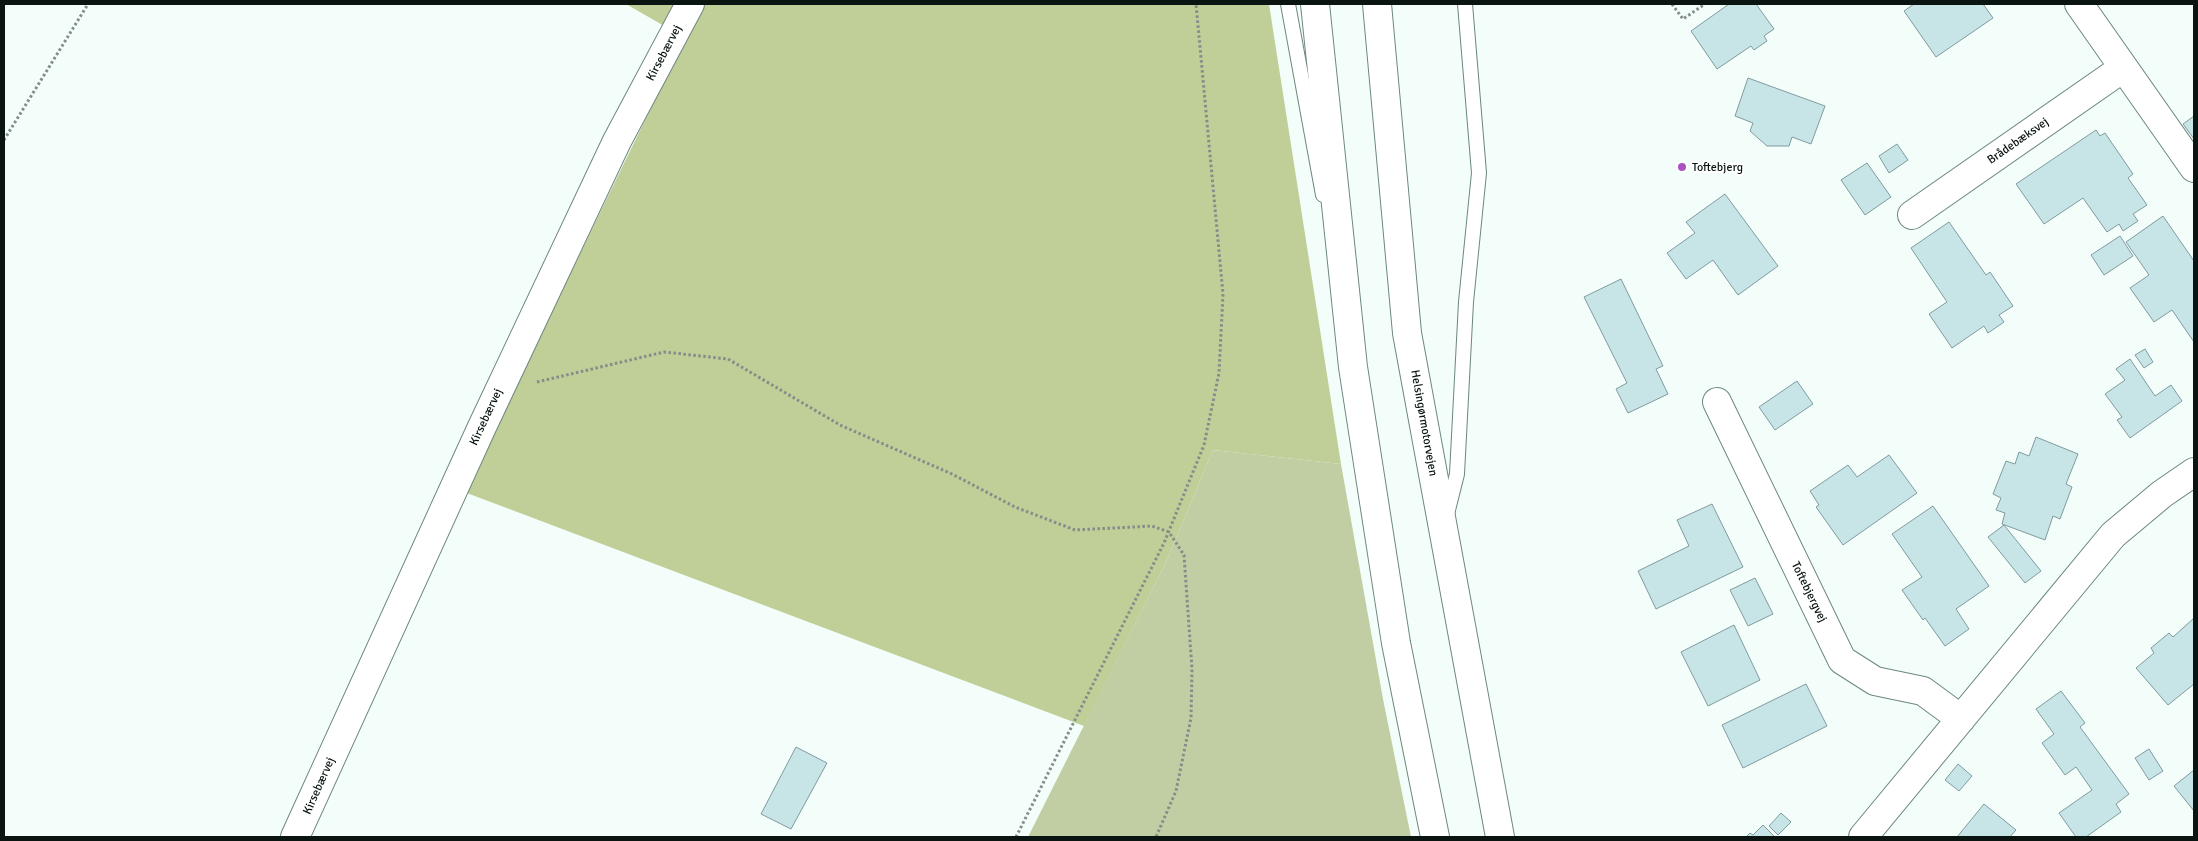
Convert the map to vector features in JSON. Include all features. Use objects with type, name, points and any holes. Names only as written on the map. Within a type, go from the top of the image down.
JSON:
[{"type":"main road","name":"Kirsebærvej","points":[[295,837],[499,389],[617,141],[690,4]]},
{"type":"main road","points":[[1315,4],[1354,367],[1396,643],[1434,837]]},
{"type":"main road","name":"Helsingørmotorvejen","points":[[1377,4],[1407,333],[1500,837]]},
{"type":"main road","points":[[2078,4],[2194,168]]},
{"type":"main road","name":"Brådebæksvej","points":[[1912,215],[2123,68]]},
{"type":"main road","name":"Toftebjergvej","points":[[1717,402],[1842,660],[1875,681],[1923,690],[1961,718]]},
{"type":"main road","points":[[1863,837],[2113,535],[2162,494],[2194,472]]},
{"type":"lane","points":[[1288,4],[1354,367]]},
{"type":"lane","points":[[1443,530],[1457,474],[1466,302],[1479,173],[1465,4]]},
{"type":"path","points":[[4,140],[88,4]]},
{"type":"path","points":[[1016,837],[1168,532],[1204,445],[1219,373],[1223,294],[1196,4]]},
{"type":"path","points":[[1672,4],[1683,19],[1705,4]]},
{"type":"path","points":[[499,389],[664,352],[728,359],[840,425],[952,474],[1015,507],[1075,530],[1152,526],[1168,532],[1184,555],[1192,669],[1191,718],[1176,791],[1156,837]]},
{"type":"green space","points":[[626,4],[1269,4],[1341,464],[1213,450],[1166,562],[1084,726],[464,492],[685,38]]},
{"type":"green space","points":[[1213,450],[1341,464],[1383,699],[1411,837],[1028,837],[1166,562]]},
{"type":"building","points":[[1729,4],[1756,4],[1774,29],[1764,36],[1767,41],[1754,50],[1751,46],[1717,69],[1691,31]]},
{"type":"building","points":[[1914,4],[1983,4],[1993,18],[1936,57],[1904,11]]},
{"type":"building","points":[[1748,78],[1825,106],[1811,144],[1792,137],[1789,146],[1767,146],[1750,131],[1753,123],[1735,116]]},
{"type":"building","points":[[2194,116],[2194,139],[2183,124]]},
{"type":"building","points":[[2096,130],[2100,136],[2105,133],[2133,174],[2128,178],[2147,205],[2133,214],[2138,221],[2123,231],[2119,224],[2107,232],[2083,198],[2044,224],[2016,184]]},
{"type":"building","points":[[1897,144],[1908,160],[1889,173],[1879,156]]},
{"type":"building","points":[[1867,163],[1891,197],[1865,215],[1841,180]]},
{"type":"building","points":[[1725,194],[1778,266],[1738,295],[1713,260],[1686,279],[1667,253],[1695,233],[1686,222]]},
{"type":"building","points":[[2163,216],[2194,261],[2194,342],[2172,310],[2154,322],[2130,288],[2149,275],[2126,242]]},
{"type":"building","points":[[1949,222],[1986,275],[1990,272],[2013,306],[1999,315],[2004,322],[1988,333],[1984,326],[1952,348],[1929,314],[1947,302],[1911,248]]},
{"type":"building","points":[[2120,236],[2133,256],[2104,275],[2091,255]]},
{"type":"building","points":[[1621,279],[1663,366],[1656,369],[1668,394],[1628,413],[1616,389],[1627,383],[1584,297]]},
{"type":"building","points":[[2145,349],[2153,362],[2144,368],[2135,355]]},
{"type":"building","points":[[2130,359],[2155,396],[2171,385],[2182,401],[2130,438],[2117,420],[2122,417],[2105,394],[2125,380],[2116,369]]},
{"type":"building","points":[[1797,381],[1813,404],[1775,430],[1759,407]]},
{"type":"building","points":[[2036,437],[2078,454],[2066,484],[2072,487],[2060,519],[2053,516],[2045,540],[2002,524],[2005,513],[1996,510],[2001,498],[1993,494],[2006,461],[2015,464],[2019,452],[2029,456]]},
{"type":"building","points":[[1889,455],[1917,493],[1843,545],[1816,507],[1819,505],[1810,491],[1848,465],[1857,477]]},
{"type":"building","points":[[1712,504],[1743,567],[1656,609],[1638,571],[1689,546],[1677,520]]},
{"type":"building","points":[[1933,506],[1989,586],[1956,609],[1969,629],[1945,646],[1925,618],[1923,620],[1902,590],[1922,577],[1892,534]]},
{"type":"building","points":[[2004,525],[2041,571],[2025,583],[1988,537]]},
{"type":"building","points":[[1755,578],[1773,614],[1748,626],[1730,590]]},
{"type":"building","points":[[2194,618],[2194,684],[2168,705],[2136,668],[2154,653],[2151,648],[2169,633],[2173,637]]},
{"type":"building","points":[[1734,625],[1760,680],[1708,706],[1681,652]]},
{"type":"building","points":[[1806,684],[1827,726],[1743,768],[1722,725]]},
{"type":"building","points":[[2061,691],[2085,723],[2080,727],[2129,794],[2116,804],[2121,812],[2086,837],[2076,837],[2059,813],[2092,790],[2076,767],[2065,775],[2042,743],[2054,734],[2036,709]]},
{"type":"building","points":[[796,747],[827,763],[791,829],[761,814]]},
{"type":"building","points":[[2149,749],[2163,771],[2149,780],[2135,758]]},
{"type":"building","points":[[1958,764],[1972,776],[1959,791],[1945,780]]},
{"type":"building","points":[[2194,770],[2194,811],[2174,786]]},
{"type":"building","points":[[1984,804],[2016,830],[2010,837],[1957,837]]},
{"type":"building","points":[[1781,813],[1791,822],[1778,835],[1769,826]]},
{"type":"building","points":[[1763,825],[1775,837],[1746,837],[1750,833],[1753,835]]},
{"type":"place","name":"Toftebjerg","points":[[1682,167]]}]
